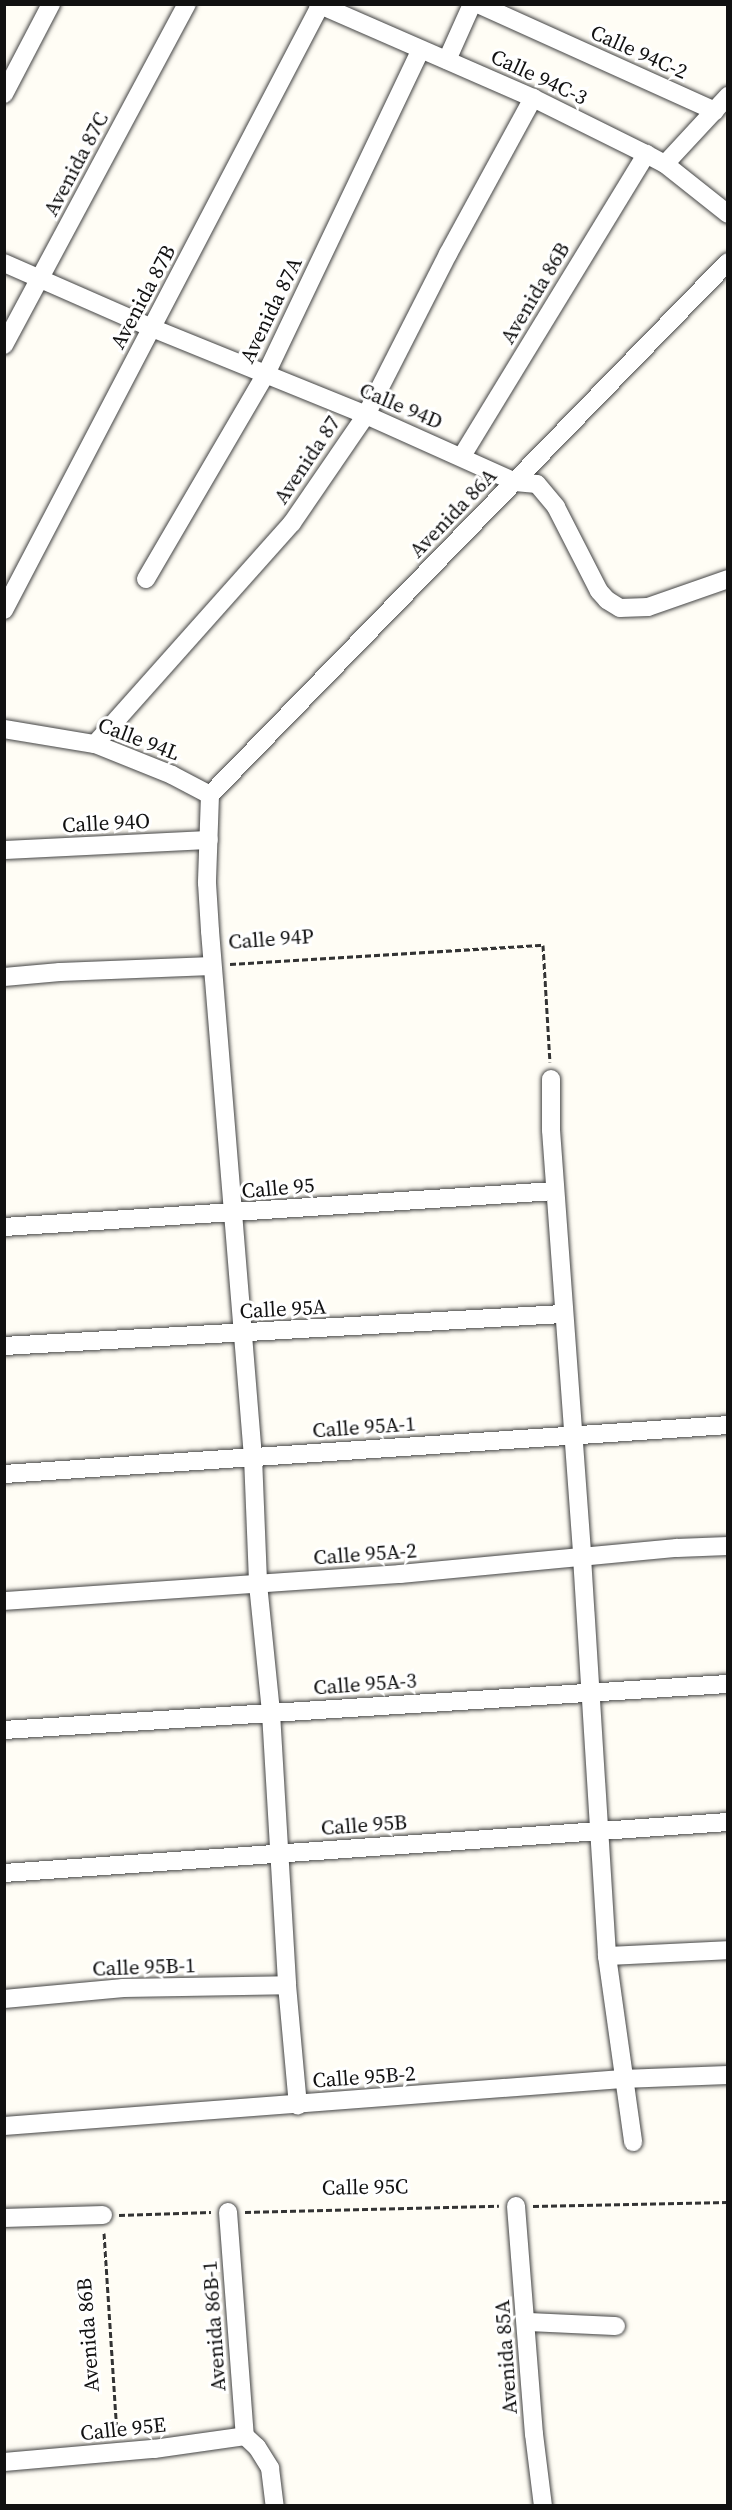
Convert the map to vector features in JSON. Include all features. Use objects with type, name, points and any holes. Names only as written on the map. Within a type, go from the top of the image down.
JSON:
[{"type":"street","points":[[4,94],[51,4]]},
{"type":"street","name":"Avenida 87C","points":[[4,345],[187,4]]},
{"type":"street","points":[[447,60],[472,4]]},
{"type":"street","name":"Calle 94C-2","points":[[478,4],[715,111]]},
{"type":"street","name":"Calle 94C-3","points":[[320,5],[420,51],[447,60],[533,98],[646,154],[665,164],[728,214]]},
{"type":"street","name":"Avenida 87B","points":[[4,610],[320,5]]},
{"type":"street","name":"Avenida 87A","points":[[146,579],[266,374],[420,51]]},
{"type":"street","points":[[665,164],[728,96]]},
{"type":"street","name":"Avenida 87","points":[[95,744],[292,523],[366,415],[533,98]]},
{"type":"street","name":"Avenida 86B","points":[[462,456],[646,154]]},
{"type":"street","name":"Avenida 86A","points":[[210,795],[728,262]]},
{"type":"street","name":"Calle 94D","points":[[4,263],[39,281],[462,456],[515,482],[537,484],[556,507],[599,591],[607,600],[620,608],[648,607],[728,579]]},
{"type":"street","name":"Calle 94L","points":[[4,729],[95,744],[172,775],[210,795]]},
{"type":"street","points":[[210,795],[207,884],[212,966],[253,1457],[258,1584],[271,1713],[287,1985],[298,2105]]},
{"type":"street","name":"Calle 94O","points":[[4,850],[209,840]]},
{"type":"street","name":"Calle 94P","points":[[4,977],[60,972],[212,966]]},
{"type":"street","points":[[550,1078],[550,1130],[582,1557],[607,1956],[622,2079],[633,2142]]},
{"type":"street","name":"Calle 95","points":[[4,1227],[232,1214],[555,1191]]},
{"type":"street","name":"Calle 95A","points":[[4,1346],[563,1314]]},
{"type":"street","name":"Calle 95A-1","points":[[4,1474],[728,1425]]},
{"type":"street","name":"Calle 95A-2","points":[[4,1601],[400,1574],[728,1546]]},
{"type":"street","name":"Calle 95A-3","points":[[4,1730],[728,1684]]},
{"type":"street","name":"Calle 95B","points":[[4,1873],[728,1822]]},
{"type":"street","points":[[607,1956],[728,1950]]},
{"type":"street","name":"Calle 95B-1","points":[[4,1999],[123,1988],[287,1985]]},
{"type":"street","name":"Calle 95B-2","points":[[4,2126],[622,2079],[728,2075]]},
{"type":"street","name":"Avenida 85A","points":[[516,2206],[527,2322],[534,2434],[543,2505]]},
{"type":"street","name":"Avenida 86B-1","points":[[228,2212],[245,2436]]},
{"type":"street","points":[[4,2218],[103,2215]]},
{"type":"street","points":[[527,2322],[616,2326]]},
{"type":"street","points":[[245,2436],[270,2468],[275,2505]]},
{"type":"street","name":"Calle 95E","points":[[4,2462],[118,2452],[245,2436]]},
{"type":"path","name":"Calle 94P","points":[[212,966],[540,944],[545,950],[550,1078]]},
{"type":"path","name":"Calle 95C","points":[[103,2215],[728,2202]]},
{"type":"path","name":"Avenida 86B","points":[[103,2215],[118,2452]]}]
